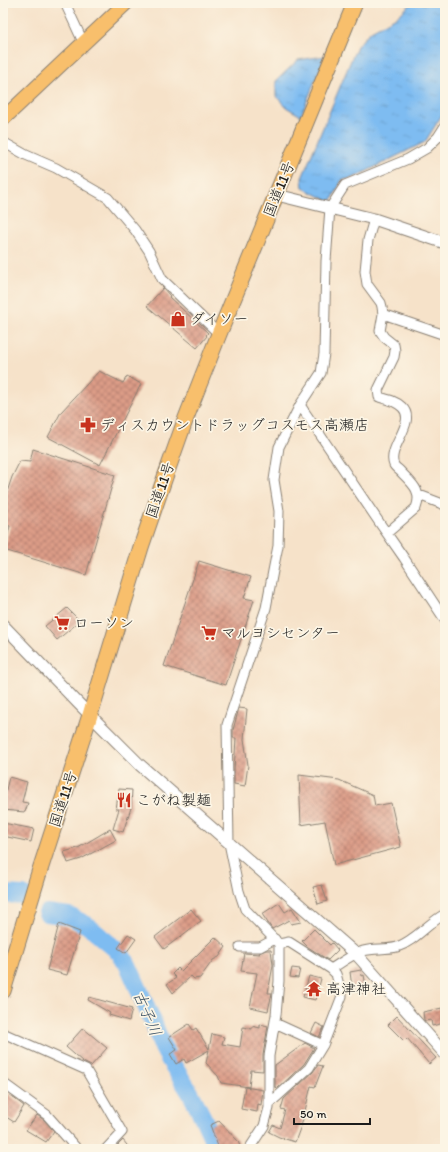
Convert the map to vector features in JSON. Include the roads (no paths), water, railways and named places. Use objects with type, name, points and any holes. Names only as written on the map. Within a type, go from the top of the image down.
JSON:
[{"type":"highway","name":"国道11号","points":[[3,991],[141,547],[186,418],[355,3]]},
{"type":"main road","points":[[3,119],[126,3]]},
{"type":"street","points":[[65,3],[84,44]]},
{"type":"street","points":[[249,1149],[264,1126],[269,1108],[269,1056],[275,1023],[279,981],[277,941],[245,909],[238,891],[229,843],[227,725],[266,608],[278,546],[279,511],[274,480],[279,447],[300,405],[321,373],[324,354],[327,247],[330,208],[345,185],[408,159],[428,148],[445,126]]},
{"type":"street","points":[[3,142],[26,155],[56,168],[108,198],[135,230],[149,251],[162,279],[219,334]]},
{"type":"street","points":[[277,195],[374,219],[445,243]]},
{"type":"street","points":[[374,219],[368,240],[364,272],[368,284],[381,303],[383,314],[380,331],[384,337],[394,345],[395,351],[394,357],[378,390],[378,394],[379,397],[397,403],[403,407],[406,413],[404,429],[394,453],[393,460],[394,465],[414,487],[418,495],[416,508],[386,533]]},
{"type":"street","points":[[383,314],[445,336]]},
{"type":"street","points":[[300,405],[445,620]]},
{"type":"street","points":[[418,495],[445,505]]},
{"type":"street","points":[[3,625],[140,765],[356,954],[444,1050]]},
{"type":"street","points":[[331,969],[364,951],[396,947],[407,942],[445,914]]},
{"type":"street","points":[[240,946],[260,947],[277,941],[289,942],[331,969],[336,974],[342,996],[323,1045],[309,1068],[269,1104]]},
{"type":"street","points":[[275,1023],[323,1045]]},
{"type":"street","points":[[3,1033],[86,1070],[122,1132],[106,1149]]},
{"type":"street","points":[[3,1082],[47,1115],[77,1149]]},
{"type":"water","points":[[412,3],[445,3],[445,110],[425,142],[353,178],[342,180],[331,202],[303,188],[302,178],[357,46],[371,31],[398,16]]},
{"type":"water","points":[[325,56],[301,116],[286,107],[276,96],[276,81],[298,60]]},
{"type":"waterway","name":"古子川","points":[[3,894],[23,895]]},
{"type":"waterway","name":"古子川","points":[[47,913],[69,916],[87,925],[120,953],[128,965],[162,1046],[191,1094],[203,1118],[212,1138],[214,1149]]},
{"type":"place","name":"ダイソー","points":[[178,319]]},
{"type":"place","name":"ディスカウントドラッグコスモス高瀬店","points":[[88,425]]},
{"type":"place","name":"ローソン","points":[[62,623]]},
{"type":"place","name":"マルヨシセンター","points":[[209,633]]},
{"type":"place","name":"こがね製麺","points":[[124,800]]},
{"type":"place","name":"高津神社","points":[[314,989]]}]
